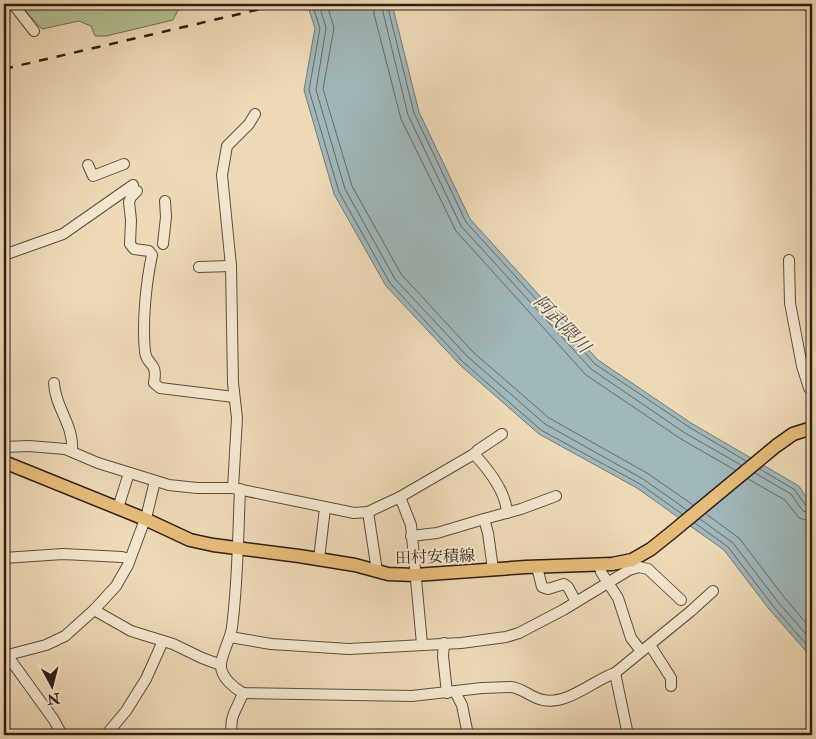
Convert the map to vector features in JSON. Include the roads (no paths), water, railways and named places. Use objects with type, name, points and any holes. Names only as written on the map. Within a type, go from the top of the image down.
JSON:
[{"type":"main road","name":"田村安積線","points":[[4,462],[145,519],[190,540],[355,565],[396,575],[415,575],[622,563],[632,560],[671,533],[793,434],[812,428]]},
{"type":"street","points":[[14,4],[34,31]]},
{"type":"street","points":[[255,114],[249,124],[227,146],[222,168],[231,266],[233,383],[237,418],[238,547],[232,630],[221,665],[223,675],[243,693],[399,696],[511,687],[542,700],[558,700],[615,673],[713,591]]},
{"type":"street","points":[[88,165],[93,176],[124,164]]},
{"type":"street","points":[[4,255],[63,234],[135,188],[129,202],[131,220],[130,244],[134,249],[149,251],[152,255],[144,317],[145,354],[155,368],[154,383],[160,388],[234,397]]},
{"type":"street","points":[[163,244],[166,217],[165,201]]},
{"type":"street","points":[[789,260],[790,299],[802,366],[809,388],[812,390]]},
{"type":"street","points":[[198,267],[231,266]]},
{"type":"street","points":[[54,383],[60,406],[71,431],[72,451]]},
{"type":"street","points":[[4,447],[29,446],[72,451],[98,463],[168,485],[237,488],[325,508],[368,512],[474,454],[502,434]]},
{"type":"street","points":[[474,454],[502,494],[506,502],[507,513]]},
{"type":"street","points":[[118,508],[129,473]]},
{"type":"street","points":[[62,735],[54,720],[6,653],[32,650],[52,643],[68,633],[94,610],[116,586],[130,559],[145,519],[155,481]]},
{"type":"street","points":[[400,496],[411,525],[422,644]]},
{"type":"street","points":[[411,536],[438,533],[507,513],[556,496]]},
{"type":"street","points":[[319,559],[325,508]]},
{"type":"street","points":[[368,512],[377,571]]},
{"type":"street","points":[[484,519],[488,533],[492,570]]},
{"type":"street","points":[[4,558],[63,554],[130,559]]},
{"type":"street","points":[[600,564],[601,572],[618,598],[631,638],[645,648],[671,678],[671,686]]},
{"type":"street","points":[[537,567],[542,587],[548,589],[564,584],[568,587],[576,602]]},
{"type":"street","points":[[230,637],[270,644],[339,649],[444,643],[506,637],[519,633],[634,568],[645,568],[651,571],[681,600]]},
{"type":"street","points":[[94,610],[131,631],[163,641],[221,665]]},
{"type":"street","points":[[106,735],[126,711],[146,679],[163,641]]},
{"type":"street","points":[[444,643],[443,656],[451,693],[463,708],[468,735]]},
{"type":"street","points":[[615,673],[628,735]]},
{"type":"street","points":[[223,735],[227,729],[231,731],[232,717],[243,693]]},
{"type":"water","name":"阿武隈川","points":[[307,4],[392,4],[419,112],[470,219],[598,360],[691,423],[799,486],[812,506],[812,658],[769,609],[724,550],[637,488],[539,434],[460,365],[386,286],[334,194],[304,90],[315,28]]},
{"type":"railway","points":[[4,69],[282,4]]}]
